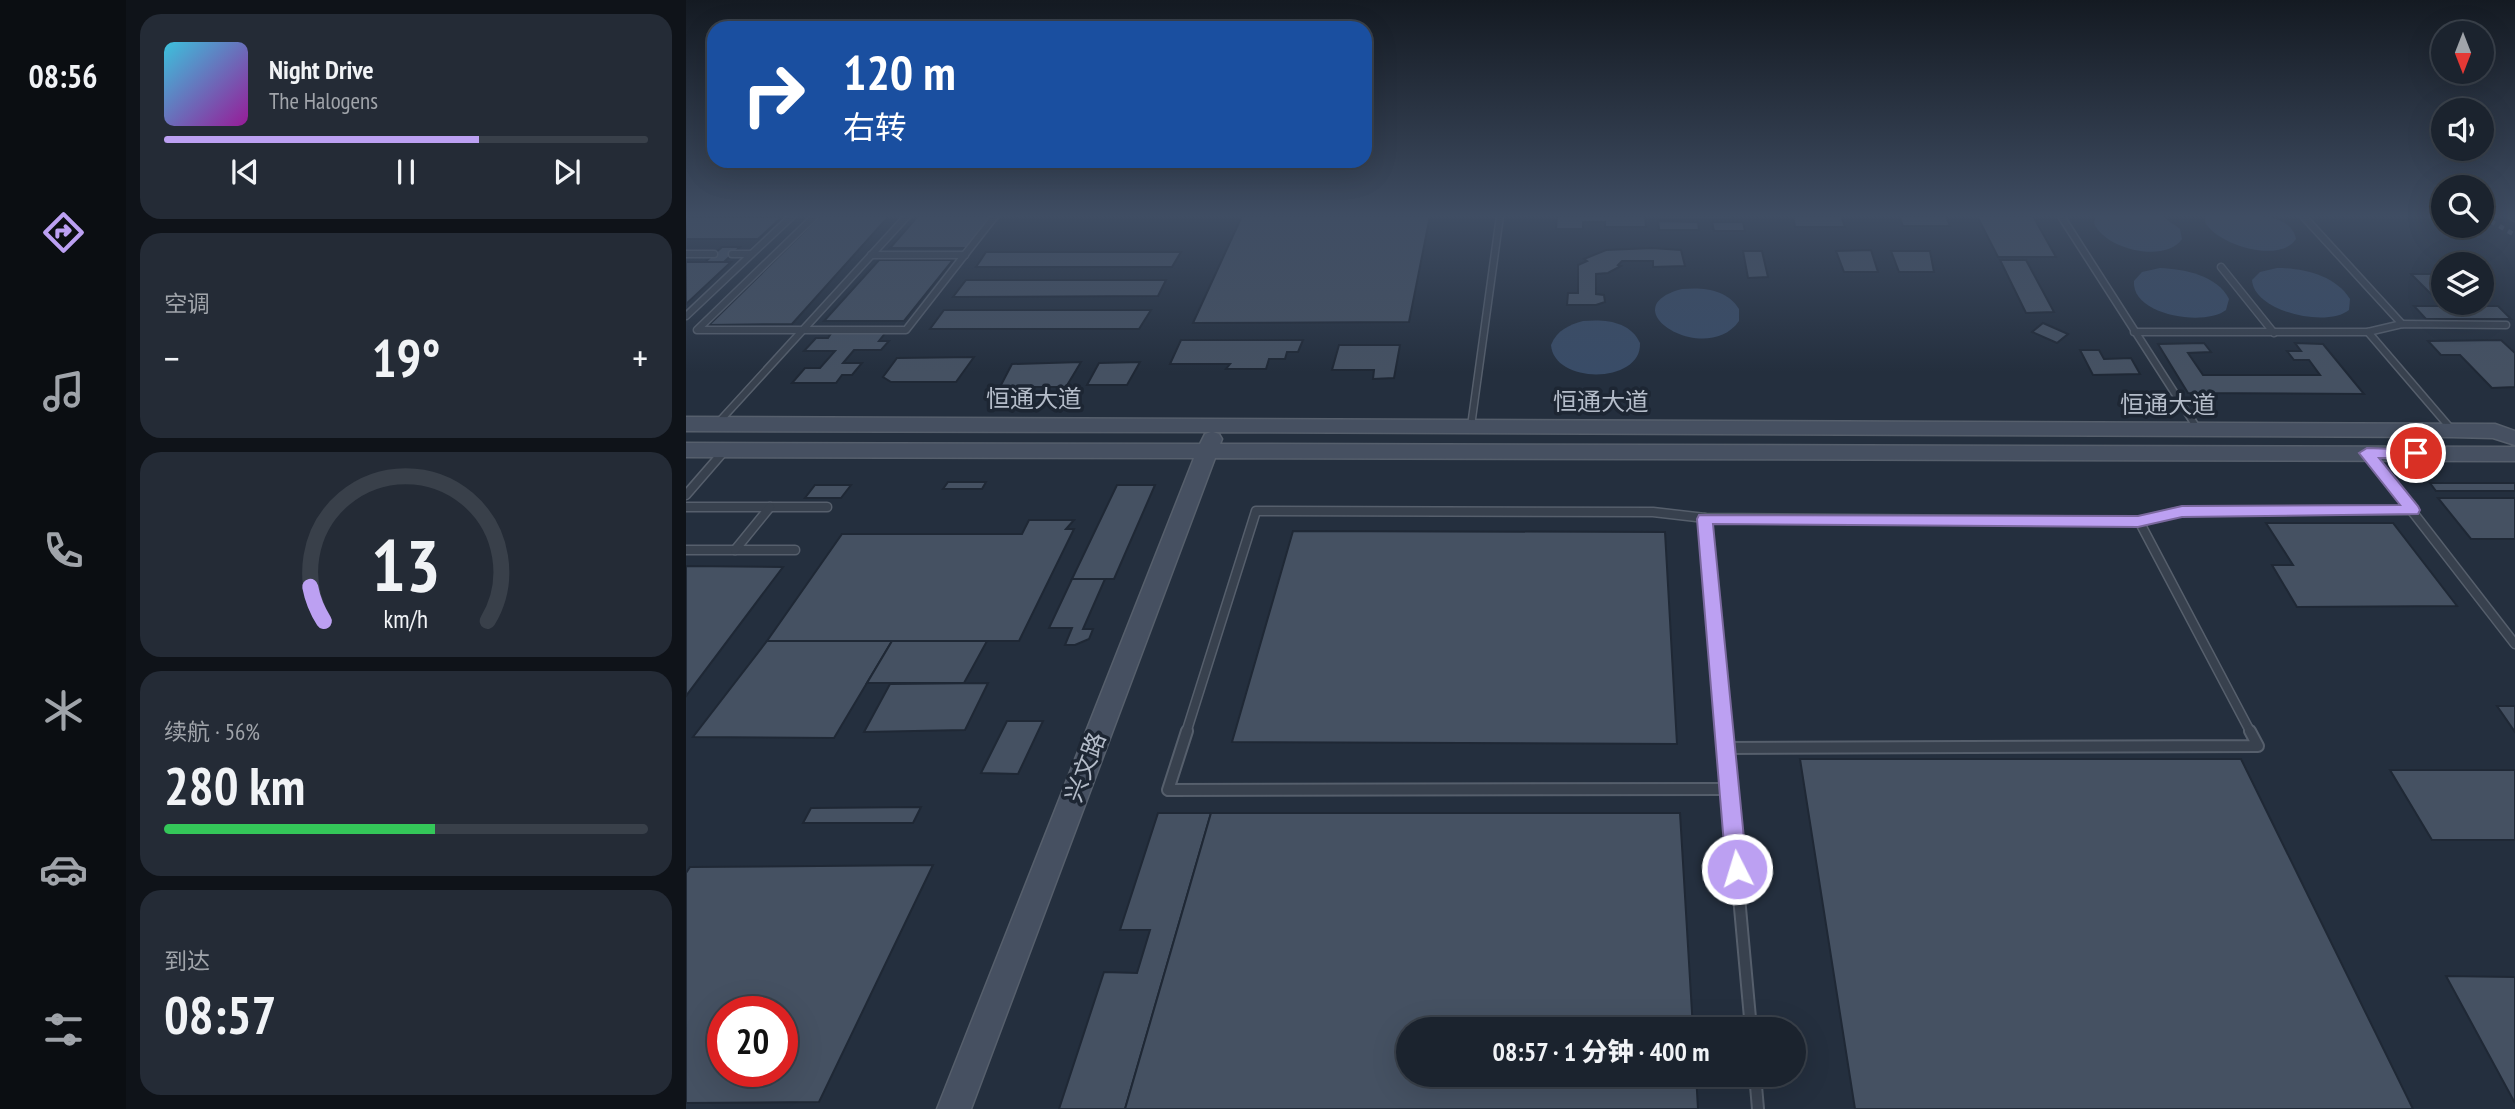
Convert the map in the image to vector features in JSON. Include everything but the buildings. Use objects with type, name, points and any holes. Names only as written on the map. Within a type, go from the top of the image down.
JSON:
[{"type":"main road","name":"恒通大道","points":[[686,424],[2495,430],[2515,438]]},
{"type":"main road","name":"兴文路","points":[[954,1109],[1218,425]]},
{"type":"main road","name":"恒通大道","points":[[686,450],[2515,454]]},
{"type":"lane","points":[[686,316],[737,268]]},
{"type":"lane","points":[[761,268],[697,330],[906,330],[955,268]]},
{"type":"lane","points":[[718,424],[860,268]]},
{"type":"lane","points":[[1471,426],[1493,268]]},
{"type":"lane","points":[[2094,268],[2199,431]]},
{"type":"lane","points":[[2222,268],[2273,333]]},
{"type":"lane","points":[[2350,268],[2402,324]]},
{"type":"lane","points":[[2134,332],[2368,332],[2402,324],[2506,326]]},
{"type":"lane","points":[[2368,332],[2452,430]]},
{"type":"lane","points":[[686,495],[725,450]]},
{"type":"lane","points":[[2367,453],[2515,644]]},
{"type":"lane","points":[[686,507],[827,507]]},
{"type":"lane","points":[[735,550],[770,507]]},
{"type":"lane","points":[[1729,789],[1168,790],[1255,512],[1653,512],[1704,519],[2138,521],[2182,512],[2413,510]]},
{"type":"lane","points":[[1704,519],[1750,1017]]},
{"type":"lane","points":[[1726,748],[2258,746],[2138,521]]},
{"type":"lane","points":[[686,550],[795,550]]},
{"type":"lane","points":[[1756,1087],[1758,1109]]},
{"type":"water","points":[[2160,268],[2189,272],[2217,284],[2229,299],[2226,310],[2216,315],[2186,317],[2156,310],[2136,293],[2134,281],[2142,272]]},
{"type":"water","points":[[2277,268],[2308,271],[2336,284],[2350,299],[2349,310],[2339,315],[2309,317],[2293,314],[2265,301],[2256,291],[2252,280],[2260,272]]},
{"type":"water","points":[[1698,288],[1721,293],[1739,309],[1739,321],[1724,334],[1706,338],[1687,337],[1670,330],[1659,320],[1655,309],[1662,298],[1682,289]]},
{"type":"water","points":[[1583,321],[1608,321],[1630,330],[1640,343],[1637,356],[1627,366],[1614,372],[1581,373],[1566,367],[1556,358],[1551,345],[1564,329]]},
{"type":"route","points":[[1737,869],[1704,519],[2138,521],[2182,512],[2413,510],[2367,453],[2416,453]]}]
